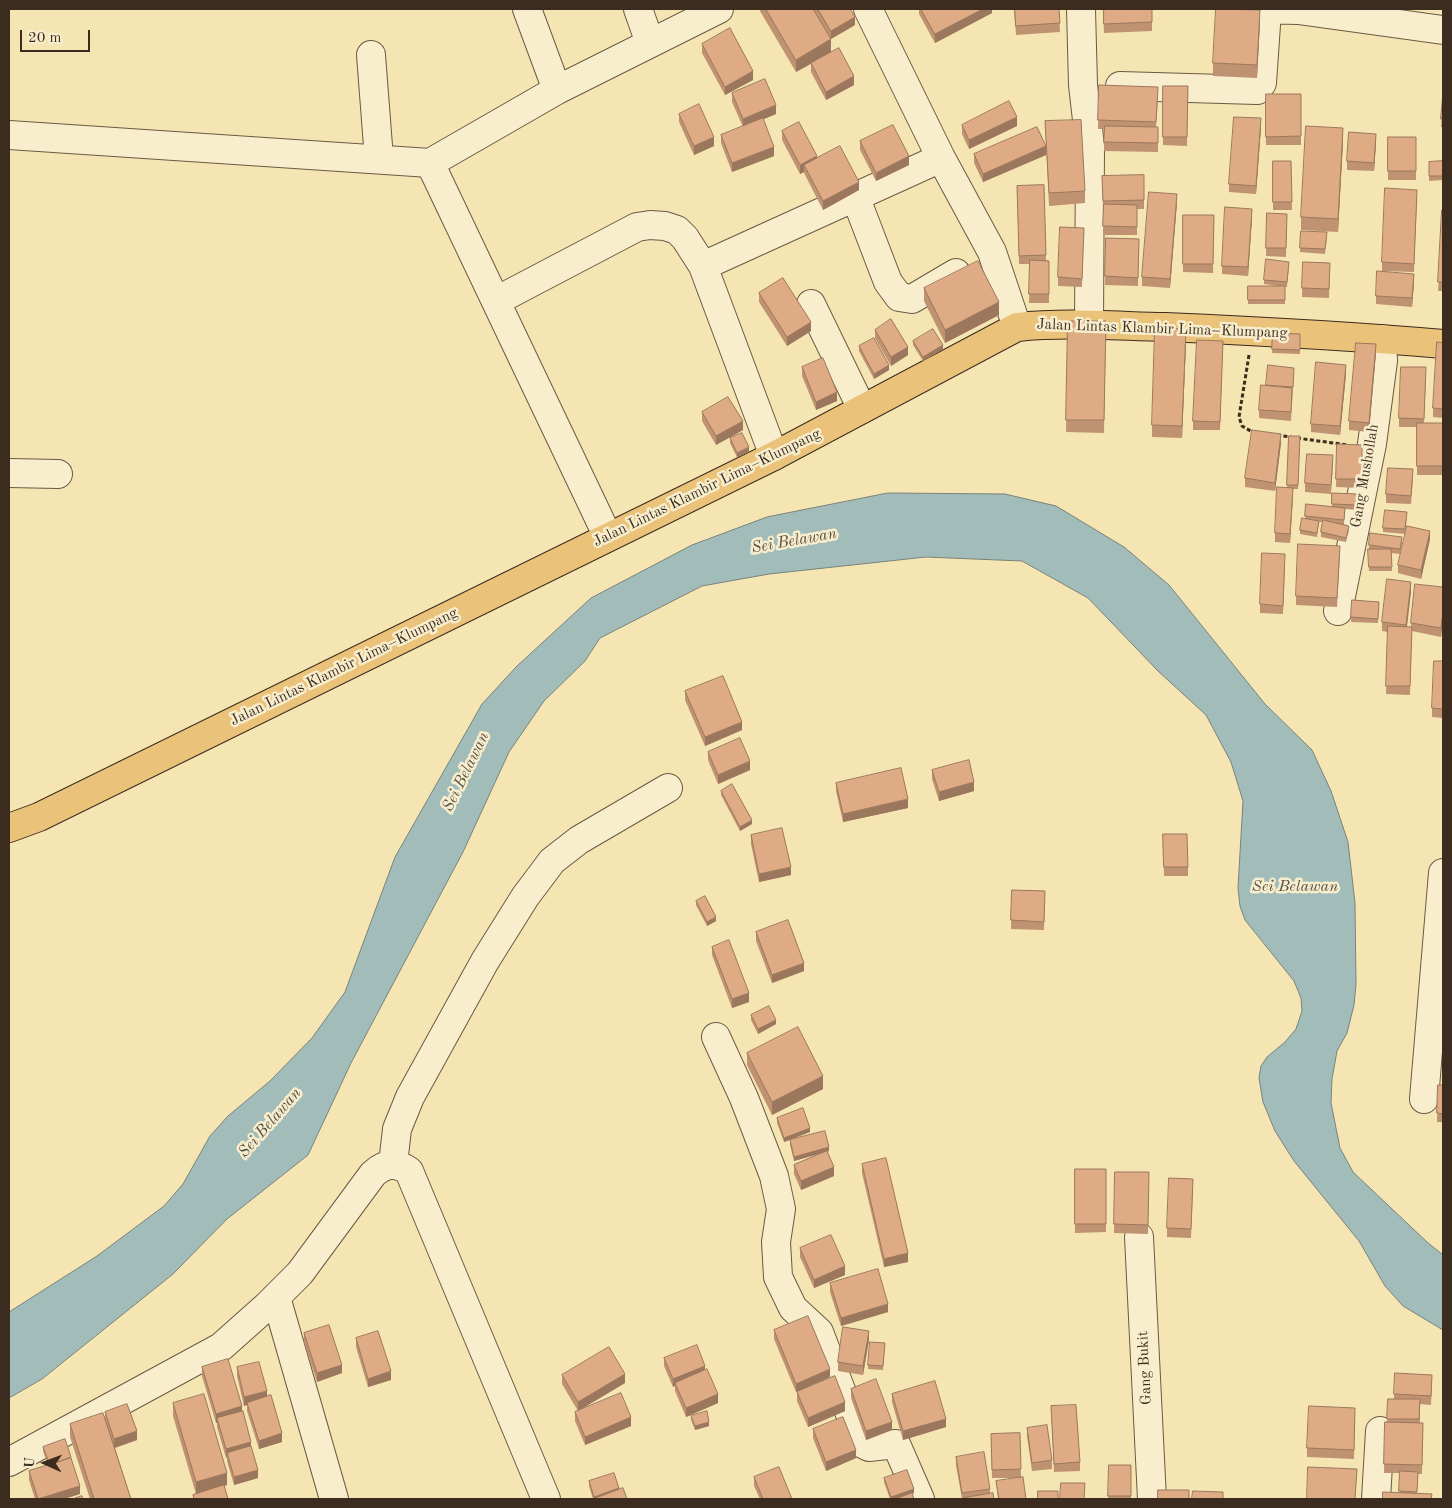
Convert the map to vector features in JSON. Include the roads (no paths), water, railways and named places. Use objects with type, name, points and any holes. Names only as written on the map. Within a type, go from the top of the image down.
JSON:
[{"type":"main road","name":"Jalan Lintas Klambir Lima–Klumpang","points":[[9,828],[39,817],[774,456],[1017,327],[1041,324],[1254,330],[1443,344]]},
{"type":"street","points":[[526,9],[558,90]]},
{"type":"street","points":[[638,9],[650,43]]},
{"type":"street","points":[[9,135],[430,163],[558,90],[719,9]]},
{"type":"street","points":[[868,9],[941,158],[992,252],[1017,327]]},
{"type":"street","points":[[1081,9],[1083,85],[1090,146],[1089,325]]},
{"type":"street","points":[[1083,85],[1257,90],[1262,83],[1263,9],[1298,9],[1443,30]]},
{"type":"street","points":[[370,55],[379,159]]},
{"type":"street","points":[[703,266],[941,158]]},
{"type":"street","points":[[430,163],[608,537]]},
{"type":"street","points":[[855,196],[888,282],[899,297],[912,299],[992,252]]},
{"type":"street","points":[[496,301],[637,227],[650,225],[665,226],[677,230],[685,238],[703,266],[774,456]]},
{"type":"street","points":[[811,304],[862,410]]},
{"type":"street","name":"Gang Mushollah","points":[[1338,611],[1371,448],[1383,361],[1382,339]]},
{"type":"street","points":[[9,473],[58,474]]},
{"type":"street","points":[[393,1164],[397,1129],[410,1097],[485,961],[525,897],[552,861],[579,840],[668,788]]},
{"type":"street","points":[[1424,1099],[1443,873]]},
{"type":"street","points":[[716,1037],[744,1098],[774,1176],[781,1209],[776,1242],[778,1277],[793,1308],[819,1332],[861,1443],[869,1447],[896,1444],[920,1499]]},
{"type":"street","points":[[9,1462],[221,1347],[276,1297],[316,1251],[373,1174],[382,1166],[393,1164],[400,1165],[409,1172],[546,1499]]},
{"type":"street","name":"Gang Bukit","points":[[1139,1237],[1152,1499]]},
{"type":"street","points":[[276,1297],[334,1499]]},
{"type":"street","points":[[1376,1499],[1380,1431]]},
{"type":"water","name":"Sei Belawan","points":[[888,493],[1005,494],[1056,506],[1124,547],[1169,585],[1265,704],[1312,750],[1331,791],[1348,842],[1355,903],[1356,984],[1354,1005],[1347,1033],[1337,1051],[1332,1079],[1331,1103],[1340,1148],[1353,1172],[1443,1255],[1443,1330],[1403,1306],[1385,1286],[1359,1241],[1294,1161],[1275,1131],[1263,1102],[1259,1078],[1261,1066],[1267,1057],[1285,1042],[1296,1029],[1302,1011],[1301,998],[1294,981],[1245,920],[1240,906],[1238,888],[1243,801],[1231,762],[1206,715],[1158,671],[1088,598],[1022,561],[926,557],[769,574],[702,586],[600,638],[585,661],[544,701],[509,752],[463,852],[351,1063],[308,1155],[227,1219],[173,1274],[42,1379],[9,1398],[9,1312],[97,1256],[164,1206],[183,1184],[210,1136],[228,1116],[270,1081],[312,1038],[345,992],[395,857],[482,704],[517,666],[591,598],[692,545],[767,517]]}]
